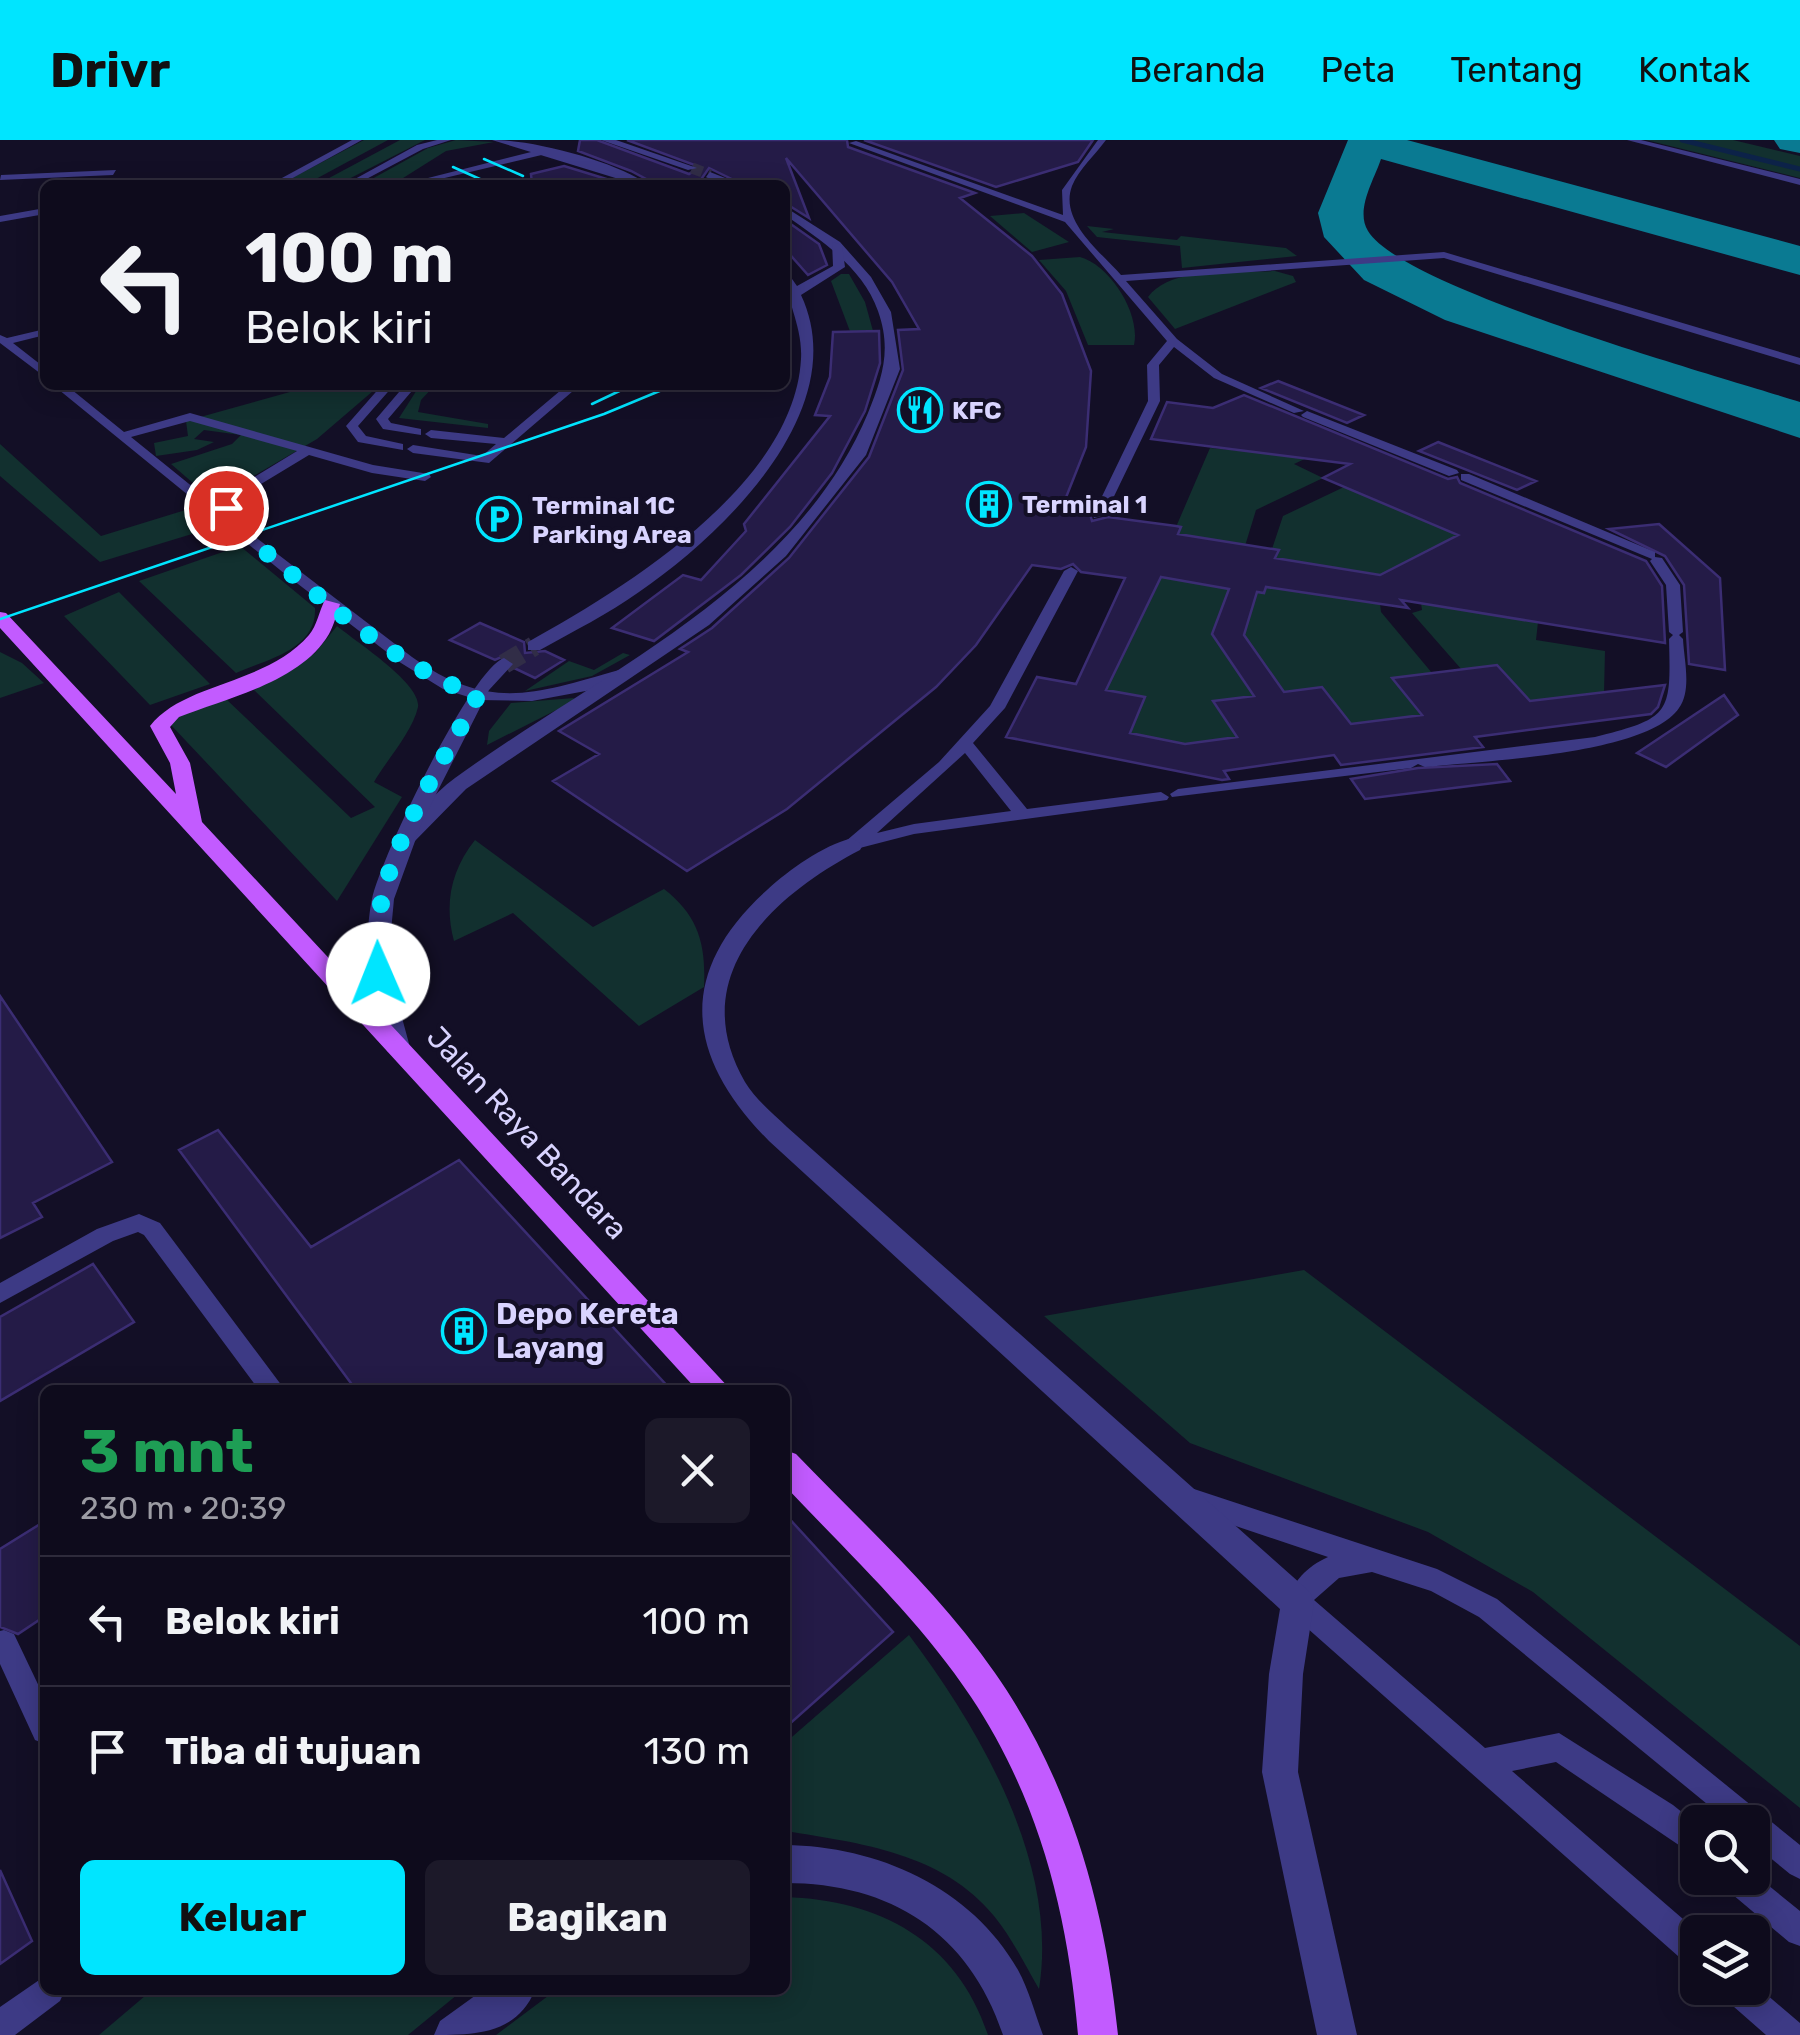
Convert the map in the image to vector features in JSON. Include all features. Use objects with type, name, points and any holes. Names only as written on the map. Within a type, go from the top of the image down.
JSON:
[{"type":"main road","points":[[193,825],[180,763],[160,726],[172,714],[258,680],[310,646],[332,604]]},
{"type":"main road","name":"Jalan Raya Bandara","points":[[0,617],[711,1385]]},
{"type":"main road","points":[[790,1469],[940,1631],[983,1686],[1022,1750],[1078,1894],[1095,1985],[1098,2035]]},
{"type":"street","points":[[497,140],[547,151],[633,180]]},
{"type":"street","points":[[606,140],[692,168]]},
{"type":"street","points":[[710,175],[722,180]]},
{"type":"street","points":[[403,841],[434,807],[485,766],[654,658],[703,621],[780,552],[858,455],[893,369],[890,331],[876,294],[836,245],[790,213]]},
{"type":"street","points":[[534,646],[643,582],[706,527],[781,436],[803,396],[810,367],[806,314],[791,293],[839,268],[842,260],[836,245]]},
{"type":"street","points":[[400,1051],[381,996],[376,953],[378,908],[403,841],[478,695],[504,664]]},
{"type":"street","points":[[852,845],[807,868],[762,902],[729,948],[714,997],[713,1027],[733,1084],[778,1134],[1298,1603],[1286,1674],[1280,1772],[1337,2035]]},
{"type":"street","points":[[790,1864],[830,1865],[869,1876],[910,1890],[941,1912],[976,1943],[1004,1985],[1023,2035]]},
{"type":"street","points":[[454,2035],[509,1995]]},
{"type":"lane","points":[[283,180],[358,140]]},
{"type":"lane","points":[[357,180],[420,147],[447,140]]},
{"type":"lane","points":[[1068,220],[1066,190],[1102,140]]},
{"type":"lane","points":[[1631,140],[1800,182]]},
{"type":"lane","points":[[852,845],[914,830],[1022,814],[1616,739],[1650,726],[1666,714],[1676,697],[1673,585],[1653,558],[1218,376],[1172,341],[1068,220],[853,142]]},
{"type":"lane","points":[[436,180],[428,176],[547,151]]},
{"type":"lane","points":[[44,180],[67,174],[113,172]]},
{"type":"lane","points":[[64,180],[67,174]]},
{"type":"lane","points":[[2,178],[40,181]]},
{"type":"lane","points":[[22,213],[29,200]]},
{"type":"lane","points":[[0,218],[40,214]]},
{"type":"lane","points":[[1119,278],[1444,255],[1800,362]]},
{"type":"lane","points":[[790,311],[806,314]]},
{"type":"lane","points":[[3,340],[40,333]]},
{"type":"lane","points":[[3,340],[40,370]]},
{"type":"lane","points":[[1098,516],[1154,401],[1153,365],[1172,341]]},
{"type":"lane","points":[[30,362],[40,359]]},
{"type":"lane","points":[[65,390],[332,604],[433,679],[478,695],[525,697],[577,690],[654,658]]},
{"type":"lane","points":[[384,390],[352,426],[362,440],[399,447]]},
{"type":"lane","points":[[407,390],[382,419],[387,426],[417,432]]},
{"type":"lane","points":[[414,450],[485,460],[568,390]]},
{"type":"lane","points":[[124,436],[190,417],[305,452],[425,477]]},
{"type":"lane","points":[[432,434],[507,442]]},
{"type":"lane","points":[[228,521],[226,508],[237,493],[305,452]]},
{"type":"lane","points":[[852,845],[965,744],[997,708],[1071,571]]},
{"type":"lane","points":[[965,744],[1022,814]]},
{"type":"lane","points":[[0,1294],[105,1235],[138,1222],[152,1229],[268,1385]]},
{"type":"lane","points":[[1158,1479],[1205,1506],[1438,1581],[1488,1608],[1730,1805]]},
{"type":"lane","points":[[1382,1563],[1333,1567],[1318,1574],[1298,1603],[1680,1938]]},
{"type":"lane","points":[[4,1643],[40,1719]]},
{"type":"lane","points":[[1481,1763],[1559,1747],[1680,1829]]},
{"type":"lane","points":[[1770,1838],[1800,1864]]},
{"type":"lane","points":[[1757,1895],[1800,1931]]},
{"type":"lane","points":[[0,2027],[42,1995]]},
{"type":"lane","points":[[1756,2005],[1790,2035]]},
{"type":"green space","points":[[364,140],[388,140],[314,180],[292,178]]},
{"type":"green space","points":[[400,140],[425,140],[347,180],[325,180]]},
{"type":"green space","points":[[456,140],[494,142],[446,151],[400,180],[370,180],[428,148]]},
{"type":"green space","points":[[1646,140],[1733,140],[1800,156],[1800,178]]},
{"type":"green space","points":[[1024,213],[1069,242],[1032,252],[990,216]]},
{"type":"green space","points":[[1087,226],[1114,229],[1102,232],[1286,248],[1297,256],[1182,268],[1180,246],[1097,237]]},
{"type":"green space","points":[[1080,257],[1102,270],[1121,292],[1133,319],[1134,345],[1088,345],[1066,291],[1039,260]]},
{"type":"green space","points":[[1275,271],[1293,276],[1296,282],[1175,329],[1148,297],[1159,287],[1189,275]]},
{"type":"green space","points":[[849,274],[865,302],[873,331],[851,334],[831,281]]},
{"type":"green space","points":[[297,390],[374,390],[317,439],[231,489],[193,483],[171,464],[232,444],[241,435],[204,430],[194,439],[214,442],[197,450],[156,456],[154,443],[188,436],[186,421]]},
{"type":"green space","points":[[417,390],[430,390],[421,400],[418,412],[488,424],[488,428],[399,418]]},
{"type":"green space","points":[[1250,430],[1326,449],[1294,464],[1323,478],[1256,510],[1245,546],[1178,534],[1176,527],[1210,448],[1242,451]]},
{"type":"green space","points":[[0,444],[101,536],[192,508],[215,527],[100,562],[0,476]]},
{"type":"green space","points":[[1344,487],[1458,535],[1390,570],[1390,576],[1275,558],[1278,551],[1272,549],[1283,516]]},
{"type":"green space","points":[[240,546],[315,608],[308,633],[299,643],[236,673],[139,581]]},
{"type":"green space","points":[[1161,577],[1229,589],[1212,634],[1254,696],[1213,702],[1237,737],[1185,744],[1130,733],[1106,690]]},
{"type":"green space","points":[[1266,587],[1380,604],[1381,612],[1432,673],[1422,715],[1351,724],[1322,687],[1284,692],[1244,635],[1257,592],[1263,593]]},
{"type":"green space","points":[[119,592],[210,684],[150,705],[64,616]]},
{"type":"green space","points":[[1421,603],[1538,622],[1536,640],[1605,651],[1604,693],[1530,701],[1497,665],[1462,670],[1412,613],[1422,610]]},
{"type":"green space","points":[[337,626],[399,675],[410,687],[418,707],[405,736],[374,782],[402,797],[337,901],[170,724],[178,716],[226,699],[351,818],[375,807],[254,690],[315,653]]},
{"type":"green space","points":[[0,652],[22,663],[44,683],[0,698]]},
{"type":"green space","points":[[623,653],[630,655],[592,676],[525,691],[569,661],[594,670]]},
{"type":"green space","points":[[574,698],[487,745],[489,731],[511,703]]},
{"type":"green space","points":[[475,840],[593,927],[664,889],[685,910],[698,932],[704,958],[704,987],[639,1026],[513,913],[454,941],[452,888],[460,863]]},
{"type":"green space","points":[[1304,1270],[1800,1646],[1800,1808],[1533,1592],[1428,1532],[1190,1443],[1044,1316]]},
{"type":"green space","points":[[909,1635],[987,1756],[1026,1847],[1037,1894],[1042,1942],[1039,1989],[994,1916],[950,1878],[898,1854],[790,1832],[790,1739]]},
{"type":"green space","points":[[790,1897],[852,1907],[883,1917],[910,1932],[957,1974],[988,2035],[496,2035],[549,1995],[790,1995]]},
{"type":"green space","points":[[146,1995],[457,1995],[408,2035],[99,2035]]},
{"type":"building","name":"Terminal 1","points":[[580,140],[597,140],[689,174],[700,167],[627,140],[847,140],[848,147],[975,193],[960,198],[1032,256],[1062,294],[1091,371],[1086,447],[1061,510],[1090,514],[1092,521],[1108,517],[1181,527],[1178,534],[1279,550],[1275,558],[1380,575],[1458,535],[1323,478],[1350,464],[1151,439],[1167,402],[1213,408],[1244,395],[1448,479],[1457,477],[1460,483],[1646,561],[1662,586],[1665,643],[1401,600],[1408,608],[1266,587],[1264,593],[1257,592],[1244,635],[1284,692],[1322,687],[1351,724],[1422,715],[1392,678],[1497,665],[1530,701],[1665,685],[1658,707],[1651,714],[1475,737],[1483,747],[1341,765],[1334,755],[1224,771],[1229,779],[1222,780],[1006,737],[1037,677],[1076,684],[1125,578],[1081,572],[1073,564],[1061,569],[1032,565],[976,645],[936,687],[787,809],[687,871],[553,781],[599,754],[559,731],[688,652],[680,649],[712,628],[789,558],[869,457],[903,370],[898,330],[919,329],[892,282],[786,158],[809,218],[790,206],[790,180],[734,180],[709,168],[702,178],[706,180],[646,180],[578,151]],"holes":[[[1161,577],[1229,589],[1212,634],[1254,696],[1213,701],[1237,737],[1185,744],[1130,733],[1145,697],[1106,690]]]},
{"type":"building","points":[[864,140],[1093,140],[1078,162],[996,187]]},
{"type":"building","points":[[564,166],[610,180],[532,180],[531,174]]},
{"type":"building","points":[[790,224],[819,244],[827,265],[808,275],[790,255]]},
{"type":"building","points":[[879,331],[880,363],[865,411],[832,473],[790,527],[741,575],[654,641],[612,628],[683,575],[701,580],[746,531],[744,524],[830,416],[815,415],[830,377],[833,332]]},
{"type":"building","points":[[1278,381],[1364,415],[1347,423],[1261,388]]},
{"type":"building","points":[[1438,442],[1536,481],[1517,490],[1419,451]]},
{"type":"building","points":[[1659,524],[1720,578],[1725,670],[1689,664],[1684,585],[1665,556],[1609,529]]},
{"type":"building","points":[[480,623],[524,642],[525,653],[545,651],[564,660],[535,678],[514,668],[517,664],[506,655],[495,660],[450,640]]},
{"type":"building","points":[[1724,695],[1738,715],[1666,767],[1637,753]]},
{"type":"building","points":[[1497,764],[1510,781],[1365,799],[1351,779],[1418,768]]},
{"type":"building","points":[[0,996],[112,1162],[33,1203],[42,1217],[0,1238]]},
{"type":"building","name":"Depo Kereta Layang","points":[[218,1130],[311,1247],[459,1160],[666,1385],[352,1385],[179,1150]]},
{"type":"building","points":[[93,1264],[134,1322],[0,1401],[0,1317]]},
{"type":"building","points":[[790,1519],[893,1632],[790,1724]]},
{"type":"building","points":[[40,1524],[40,1619],[18,1634],[0,1627],[0,1549]]},
{"type":"building","points":[[0,1870],[32,1941],[0,1964]]},
{"type":"waterway","points":[[1682,140],[1800,169]]},
{"type":"taxiway","points":[[1368,140],[1340,213],[1347,237],[1381,270],[1463,309],[1800,421]]},
{"type":"taxiway","points":[[1374,140],[1395,150],[1800,261]]},
{"type":"taxiway","points":[[1794,140],[1800,141]]},
{"type":"tunnel","points":[[692,168],[710,175]]},
{"type":"tunnel","points":[[504,664],[534,646]]},
{"type":"tram line","points":[[484,159],[523,176]]},
{"type":"tram line","points":[[453,167],[482,180]]},
{"type":"tram line","points":[[592,404],[621,390]]},
{"type":"tram line","points":[[0,619],[604,414],[662,390]]},
{"type":"place","name":"KFC","points":[[920,410]]},
{"type":"place","name":"Terminal 1","points":[[989,504]]},
{"type":"place","name":"Terminal 1C Parking Area","points":[[499,519]]},
{"type":"place","name":"Depo Kereta Layang","points":[[464,1331]]},
{"type":"route","points":[[226,508],[228,521],[433,679],[478,695],[388,871],[378,908],[378,974]]}]
